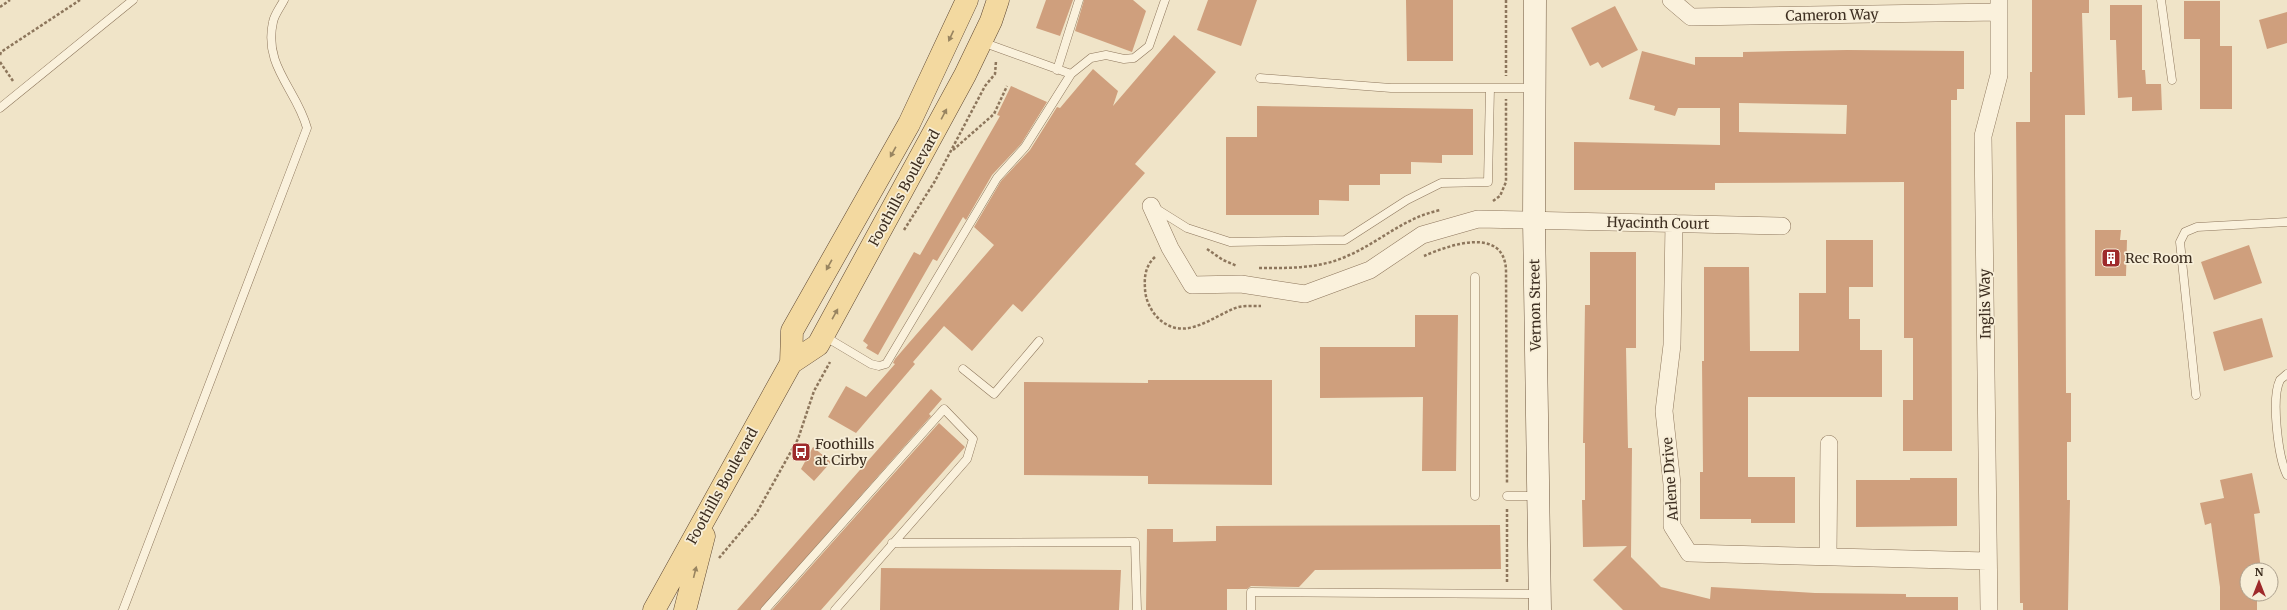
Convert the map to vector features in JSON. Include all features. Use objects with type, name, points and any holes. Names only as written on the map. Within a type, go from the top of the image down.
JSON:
[{"type":"main road","name":"Foothills Boulevard","points":[[791,363],[792,331],[908,124],[967,0]]},
{"type":"main road","name":"Foothills Boulevard","points":[[654,610],[791,363],[818,345],[982,42],[998,0]]},
{"type":"main road","name":"Vernon Street","points":[[1535,0],[1534,220],[1539,602]]},
{"type":"main road","points":[[685,610],[711,506]]},
{"type":"street","name":"Cameron Way","points":[[1671,0],[1691,17],[1999,6]]},
{"type":"street","name":"Inglis Way","points":[[1989,610],[1987,561],[1983,136],[1999,75],[1999,6]]},
{"type":"street","points":[[1151,206],[1170,248]]},
{"type":"street","name":"Hyacinth Court","points":[[1170,248],[1192,285],[1241,284],[1305,294],[1370,270],[1422,235],[1478,219],[1782,226]]},
{"type":"street","name":"Arlene Drive","points":[[1674,223],[1672,344],[1664,411],[1672,484],[1672,526],[1689,553],[1987,561]]},
{"type":"street","points":[[1828,556],[1829,444]]},
{"type":"lane","points":[[0,108],[133,0]]},
{"type":"lane","points":[[123,610],[307,128],[304,119],[278,72],[272,49],[273,21],[284,0]]},
{"type":"lane","points":[[1057,70],[1079,0]]},
{"type":"lane","points":[[823,336],[871,364],[879,366],[886,364],[997,178],[1025,147],[1071,74],[1091,58],[1106,55],[1124,59],[1134,58],[1149,46],[1165,0]]},
{"type":"lane","points":[[2161,0],[2172,80]]},
{"type":"lane","points":[[982,42],[1071,74]]},
{"type":"lane","points":[[1260,78],[1391,88],[1534,88]]},
{"type":"lane","points":[[1151,206],[1187,228],[1230,242],[1345,240],[1407,200],[1441,183],[1488,182],[1490,88]]},
{"type":"lane","points":[[2196,395],[2180,242],[2186,232],[2197,227],[2287,222]]},
{"type":"lane","points":[[1475,277],[1475,496]]},
{"type":"lane","points":[[963,369],[994,394],[1039,341]]},
{"type":"lane","points":[[2287,374],[2281,379],[2277,393],[2278,432],[2284,469],[2287,475]]},
{"type":"lane","points":[[765,610],[944,409],[973,439],[967,459],[835,610]]},
{"type":"lane","points":[[1507,496],[1538,496]]},
{"type":"lane","points":[[892,543],[1135,542],[1136,610]]},
{"type":"lane","points":[[1251,610],[1251,592],[1507,594],[1539,602]]},
{"type":"path","points":[[0,7],[10,0]]},
{"type":"path","points":[[0,55],[2,52],[80,0]]},
{"type":"path","points":[[1490,203],[1500,196],[1506,182],[1506,0]]},
{"type":"path","points":[[0,62],[20,92]]},
{"type":"path","points":[[951,152],[994,114],[1007,86]]},
{"type":"path","points":[[1258,268],[1300,268],[1337,260],[1368,246],[1405,222],[1447,209]]},
{"type":"path","points":[[1418,258],[1446,248],[1479,242],[1492,244],[1498,247],[1504,258],[1506,269],[1507,594]]},
{"type":"path","points":[[1201,246],[1223,260],[1241,268]]},
{"type":"path","points":[[1170,248],[1151,260],[1144,280],[1147,301],[1151,309],[1161,321],[1169,326],[1188,329],[1209,322],[1234,308],[1265,306]]},
{"type":"building","points":[[1046,0],[1073,0],[1060,36],[1036,28]]},
{"type":"building","points":[[1084,0],[1133,0],[1146,11],[1132,52],[1075,31]]},
{"type":"building","points":[[1208,0],[1257,0],[1241,46],[1197,30]]},
{"type":"building","points":[[1406,0],[1453,0],[1453,61],[1407,61]]},
{"type":"building","points":[[2032,0],[2089,0],[2089,13],[2082,13],[2085,115],[2065,115],[2066,393],[2071,393],[2071,442],[2067,442],[2067,500],[2070,500],[2068,610],[2023,610],[2023,603],[2020,603],[2016,122],[2030,122]]},
{"type":"building","points":[[2184,1],[2220,1],[2220,46],[2232,46],[2232,109],[2200,109],[2200,39],[2184,39]]},
{"type":"building","points":[[2110,5],[2142,5],[2142,70],[2145,70],[2146,84],[2161,84],[2162,110],[2132,111],[2132,97],[2118,98],[2116,40],[2110,40]]},
{"type":"building","points":[[1615,6],[1638,50],[1602,68],[1598,62],[1590,66],[1571,28]]},
{"type":"building","points":[[2287,12],[2287,43],[2267,49],[2259,20]]},
{"type":"building","points":[[1174,35],[1216,72],[1135,164],[1145,173],[1022,312],[1013,304],[972,351],[944,326],[913,362],[915,364],[856,433],[828,417],[846,386],[866,397],[895,364],[893,363],[895,359],[994,245],[974,227],[1001,181],[1030,150],[1057,107],[1060,108],[1093,69],[1118,91],[1113,106]]},
{"type":"building","points":[[1847,50],[1964,51],[1964,89],[1957,89],[1957,100],[1951,100],[1952,451],[1903,451],[1903,400],[1913,400],[1913,338],[1904,338],[1904,182],[1715,183],[1715,190],[1574,190],[1574,142],[1720,145],[1720,108],[1678,108],[1675,116],[1654,110],[1655,106],[1629,99],[1642,51],[1695,65],[1695,57],[1743,57],[1743,52]],"holes":[[[1739,103],[1847,105],[1846,134],[1739,132]]]},
{"type":"building","points":[[1011,86],[1047,102],[1021,144],[992,175],[966,220],[963,217],[937,261],[933,259],[878,355],[866,348],[868,345],[863,341],[914,252],[920,255],[1000,116],[997,115]]},
{"type":"building","points":[[1257,106],[1473,109],[1473,155],[1442,155],[1442,163],[1411,162],[1411,174],[1380,174],[1380,185],[1349,185],[1349,201],[1319,200],[1319,215],[1226,215],[1226,137],[1257,137]]},
{"type":"building","name":"Rec Room","points":[[2095,230],[2121,230],[2120,240],[2127,240],[2126,276],[2095,276]]},
{"type":"building","points":[[1826,240],[1873,240],[1873,287],[1849,287],[1849,319],[1860,319],[1860,350],[1882,350],[1882,397],[1748,397],[1748,477],[1795,477],[1795,523],[1751,523],[1751,519],[1700,519],[1700,472],[1703,472],[1702,361],[1704,361],[1704,267],[1749,267],[1750,351],[1799,351],[1799,293],[1826,293]]},
{"type":"building","points":[[2249,245],[2262,283],[2214,300],[2201,262]]},
{"type":"building","points":[[1590,252],[1636,252],[1636,348],[1626,348],[1628,448],[1632,448],[1631,557],[1661,587],[1710,599],[1711,587],[1815,593],[1906,594],[1906,597],[1958,597],[1958,610],[1623,610],[1593,580],[1627,546],[1583,547],[1582,500],[1585,500],[1585,443],[1583,443],[1585,305],[1590,305]]},
{"type":"building","points":[[1415,315],[1458,315],[1456,471],[1422,471],[1423,397],[1320,398],[1320,347],[1415,347]]},
{"type":"building","points":[[2262,318],[2273,357],[2224,371],[2213,332]]},
{"type":"building","points":[[1148,380],[1272,380],[1272,485],[1148,484],[1148,476],[1024,475],[1024,382],[1148,383]]},
{"type":"building","points":[[931,389],[942,399],[929,414],[931,416],[760,610],[737,610]]},
{"type":"building","points":[[939,423],[965,447],[821,610],[772,610]]},
{"type":"building","points":[[813,447],[831,462],[814,481],[801,469]]},
{"type":"building","points":[[2252,473],[2260,513],[2254,514],[2260,562],[2239,562],[2239,602],[2257,602],[2257,610],[2220,610],[2220,587],[2211,523],[2205,525],[2200,503],[2224,498],[2220,480]]},
{"type":"building","points":[[1910,478],[1957,478],[1957,526],[1856,527],[1856,480],[1910,480]]},
{"type":"building","points":[[1500,525],[1501,569],[1315,570],[1299,587],[1251,586],[1247,589],[1227,589],[1227,610],[1146,610],[1147,529],[1173,529],[1173,542],[1216,541],[1216,526]]},
{"type":"building","points":[[881,568],[1121,570],[1119,610],[880,610]]},
{"type":"place","name":"Rec Room","points":[[2111,258]]},
{"type":"place","name":"Foothills at Cirby","points":[[801,452]]}]
